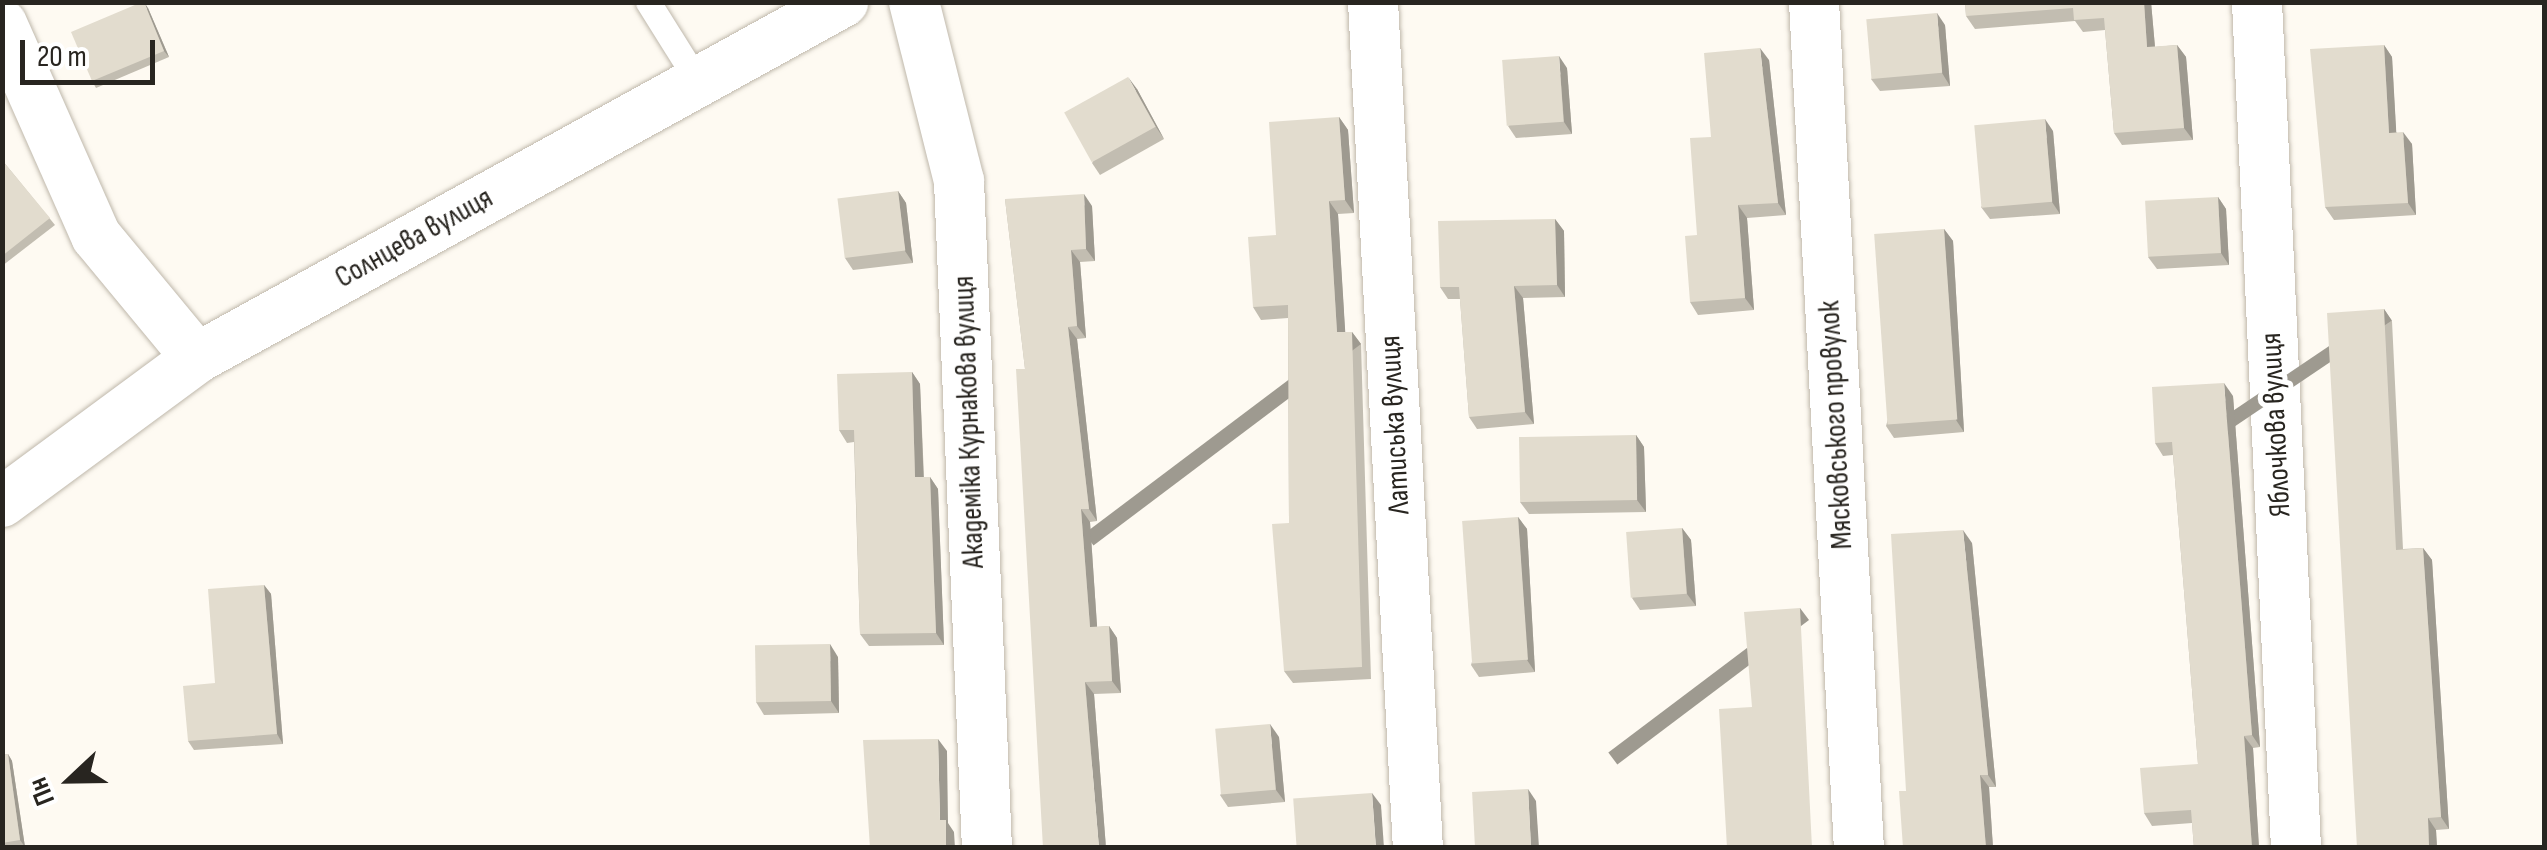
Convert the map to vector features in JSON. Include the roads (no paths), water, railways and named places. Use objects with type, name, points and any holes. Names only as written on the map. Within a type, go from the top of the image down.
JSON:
[{"type":"street","name":"Солнцева вулиця","points":[[2,502],[196,358],[844,2]]},
{"type":"street","name":"Академіка Курнакова вулиця","points":[[914,2],[959,181],[986,848]]},
{"type":"street","name":"Латиська вулиця","points":[[1373,2],[1418,848]]},
{"type":"street","name":"Мясковського провулок","points":[[1814,2],[1859,848]]},
{"type":"street","name":"Яблочкова вулиця","points":[[2257,2],[2296,848]]},
{"type":"street","points":[[2,24],[96,236],[196,358]]},
{"type":"lane","points":[[648,2],[697,80]]}]
